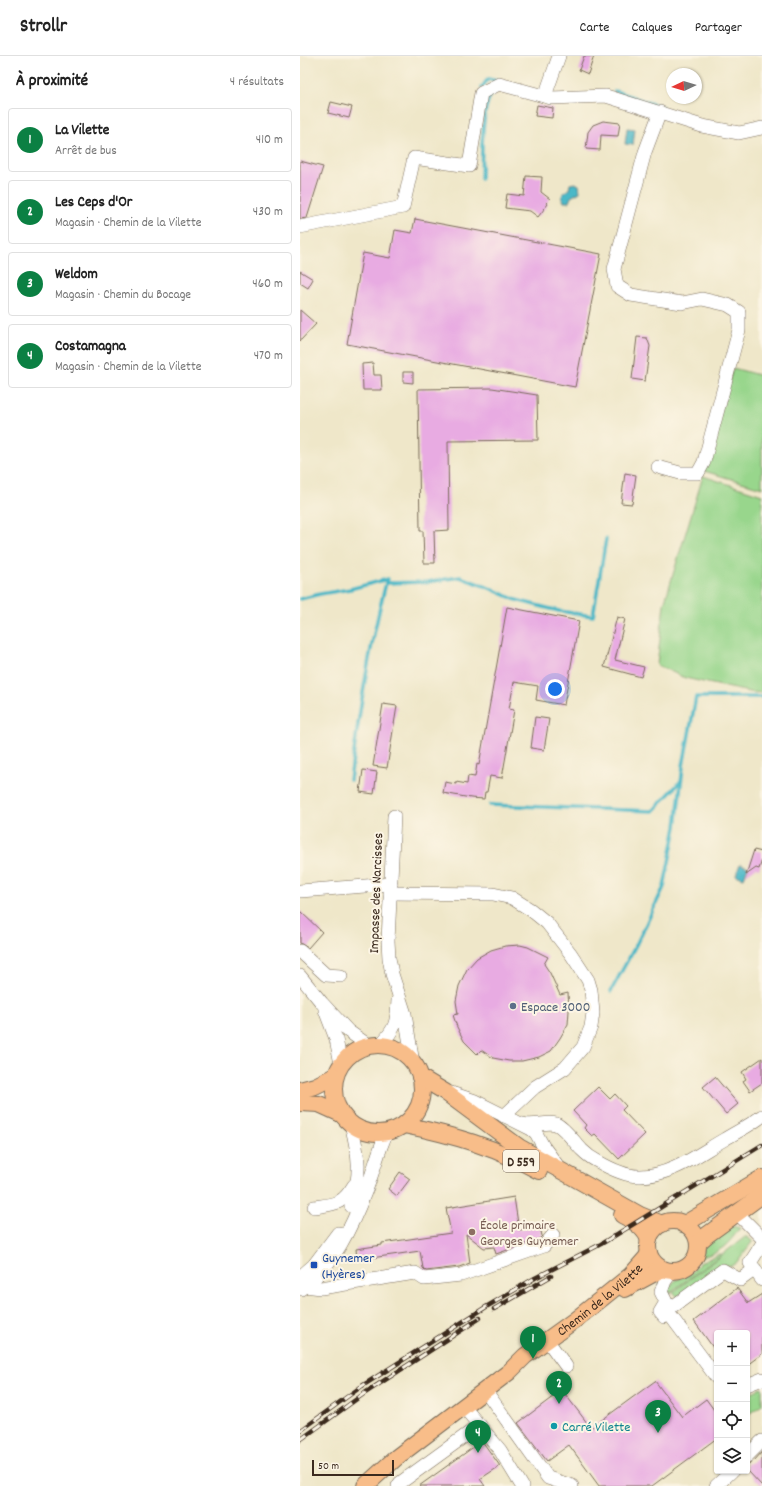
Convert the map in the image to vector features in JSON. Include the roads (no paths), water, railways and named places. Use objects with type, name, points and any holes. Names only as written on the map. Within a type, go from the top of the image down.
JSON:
[{"type":"main road","points":[[300,1103],[319,1104],[330,1107],[346,1119],[362,1130],[374,1133],[387,1132],[404,1125],[413,1116],[419,1104],[422,1091],[420,1078],[414,1062],[394,1047],[375,1045],[357,1049],[348,1056],[338,1070],[333,1089],[335,1102],[346,1119]]},
{"type":"main road","points":[[300,1090],[311,1087],[338,1070]]},
{"type":"main road","name":"D 559","points":[[420,1078],[445,1092],[519,1147],[640,1215],[662,1224]]},
{"type":"main road","name":"D 559","points":[[404,1125],[486,1146],[520,1161],[631,1220],[647,1234],[649,1246]]},
{"type":"main road","points":[[683,1224],[762,1178]]},
{"type":"main road","points":[[698,1243],[693,1232],[683,1224],[672,1221],[662,1224],[656,1228],[649,1246],[652,1259],[667,1270],[686,1268],[695,1257],[698,1243],[706,1235],[762,1195]]},
{"type":"main road","name":"Chemin de la Vilette","points":[[550,1344],[578,1317],[631,1275],[646,1258],[649,1246]]},
{"type":"main road","name":"Chemin de la Vilette","points":[[365,1486],[397,1457],[508,1372],[525,1356],[550,1344],[596,1316],[627,1288],[667,1270]]},
{"type":"street","points":[[545,96],[559,56]]},
{"type":"street","points":[[300,227],[403,207],[414,158],[469,166],[481,93],[499,84],[551,98],[606,96],[702,126],[739,133],[762,128]]},
{"type":"street","points":[[658,467],[680,473],[698,473],[704,462],[739,330],[739,312],[728,305],[702,300],[682,303],[631,295],[618,286],[614,269],[645,152],[660,112]]},
{"type":"street","name":"Impasse des Narcisses","points":[[394,816],[388,940],[389,958],[392,974],[405,1014],[414,1062]]},
{"type":"street","points":[[300,891],[365,885],[390,888],[493,894],[512,898],[531,910],[547,923],[571,954],[588,980],[594,1013],[591,1027],[583,1047],[564,1068],[535,1087],[504,1116]]},
{"type":"street","points":[[300,951],[326,975],[341,976]]},
{"type":"street","points":[[300,976],[348,1031],[375,1045]]},
{"type":"street","name":"Impasse des Narcisses","points":[[375,1045],[393,1030],[396,1023],[398,994]]},
{"type":"street","points":[[322,1003],[336,1039],[338,1070]]},
{"type":"street","points":[[445,1092],[456,1094],[475,1101],[523,1124],[536,1133],[560,1170]]},
{"type":"street","points":[[300,1110],[307,1109],[346,1119],[358,1158],[356,1193],[349,1213],[335,1237],[301,1283]]},
{"type":"street","points":[[523,1124],[557,1124],[583,1151],[600,1163],[624,1173],[644,1176],[661,1173],[676,1166],[762,1116]]},
{"type":"street","points":[[539,1138],[541,1130],[549,1124]]},
{"type":"street","points":[[301,1283],[315,1278],[324,1269],[336,1251],[366,1190],[387,1132]]},
{"type":"street","points":[[314,1207],[338,1203],[348,1195],[358,1179]]},
{"type":"street","points":[[737,1213],[762,1238]]},
{"type":"street","points":[[301,1283],[321,1288],[415,1273],[424,1279],[461,1275],[544,1246],[553,1235]]},
{"type":"street","points":[[687,1349],[660,1312],[723,1270],[740,1280],[758,1274],[750,1263],[762,1244]]},
{"type":"street","points":[[667,1270],[661,1292],[666,1302],[665,1309],[714,1374]]},
{"type":"street","points":[[550,1344],[566,1366]]},
{"type":"street","points":[[750,1384],[762,1379]]},
{"type":"street","points":[[485,1390],[548,1478],[572,1486]]},
{"type":"street","points":[[464,1406],[500,1450],[522,1486]]},
{"type":"street","points":[[398,1486],[400,1483],[480,1425]]},
{"type":"street","points":[[750,1453],[762,1441]]},
{"type":"street","points":[[716,1486],[729,1474]]},
{"type":"water","points":[[627,128],[635,129],[633,145],[625,144]]},
{"type":"water","points":[[575,183],[579,185],[580,192],[571,197],[569,202],[564,202],[562,197],[563,193],[569,189],[570,184]]},
{"type":"water","points":[[740,864],[748,867],[744,878],[736,875]]},
{"type":"waterway","points":[[482,87],[488,79],[497,81]]},
{"type":"waterway","points":[[615,91],[662,107]]},
{"type":"waterway","points":[[481,178],[484,121],[488,100],[492,93]]},
{"type":"waterway","points":[[300,599],[350,589],[388,579],[386,583],[427,582],[460,577],[516,600],[559,611],[593,616],[606,539]]},
{"type":"waterway","points":[[350,780],[365,681],[374,632],[386,583]]},
{"type":"waterway","points":[[611,991],[637,943],[664,887],[676,827],[683,766],[696,697],[762,697]]},
{"type":"waterway","points":[[490,805],[653,811],[681,781]]},
{"type":"railway","points":[[300,1431],[362,1386],[486,1307],[535,1278],[601,1244],[762,1145]]},
{"type":"railway","points":[[494,1309],[551,1276]]},
{"type":"railway","points":[[300,1440],[365,1393],[480,1318]]},
{"type":"place","name":"Espace 3000","points":[[513,1006]]},
{"type":"place","name":"École primaire Georges Guynemer","points":[[472,1232]]},
{"type":"place","name":"Guynemer (Hyères)","points":[[314,1265]]},
{"type":"place","name":"La Vilette","points":[[533,1359]]},
{"type":"place","name":"Les Ceps d'Or","points":[[559,1404]]},
{"type":"place","name":"Carré Vilette","points":[[554,1426]]},
{"type":"place","name":"Weldom","points":[[658,1433]]},
{"type":"place","name":"Costamagna","points":[[478,1453]]}]
